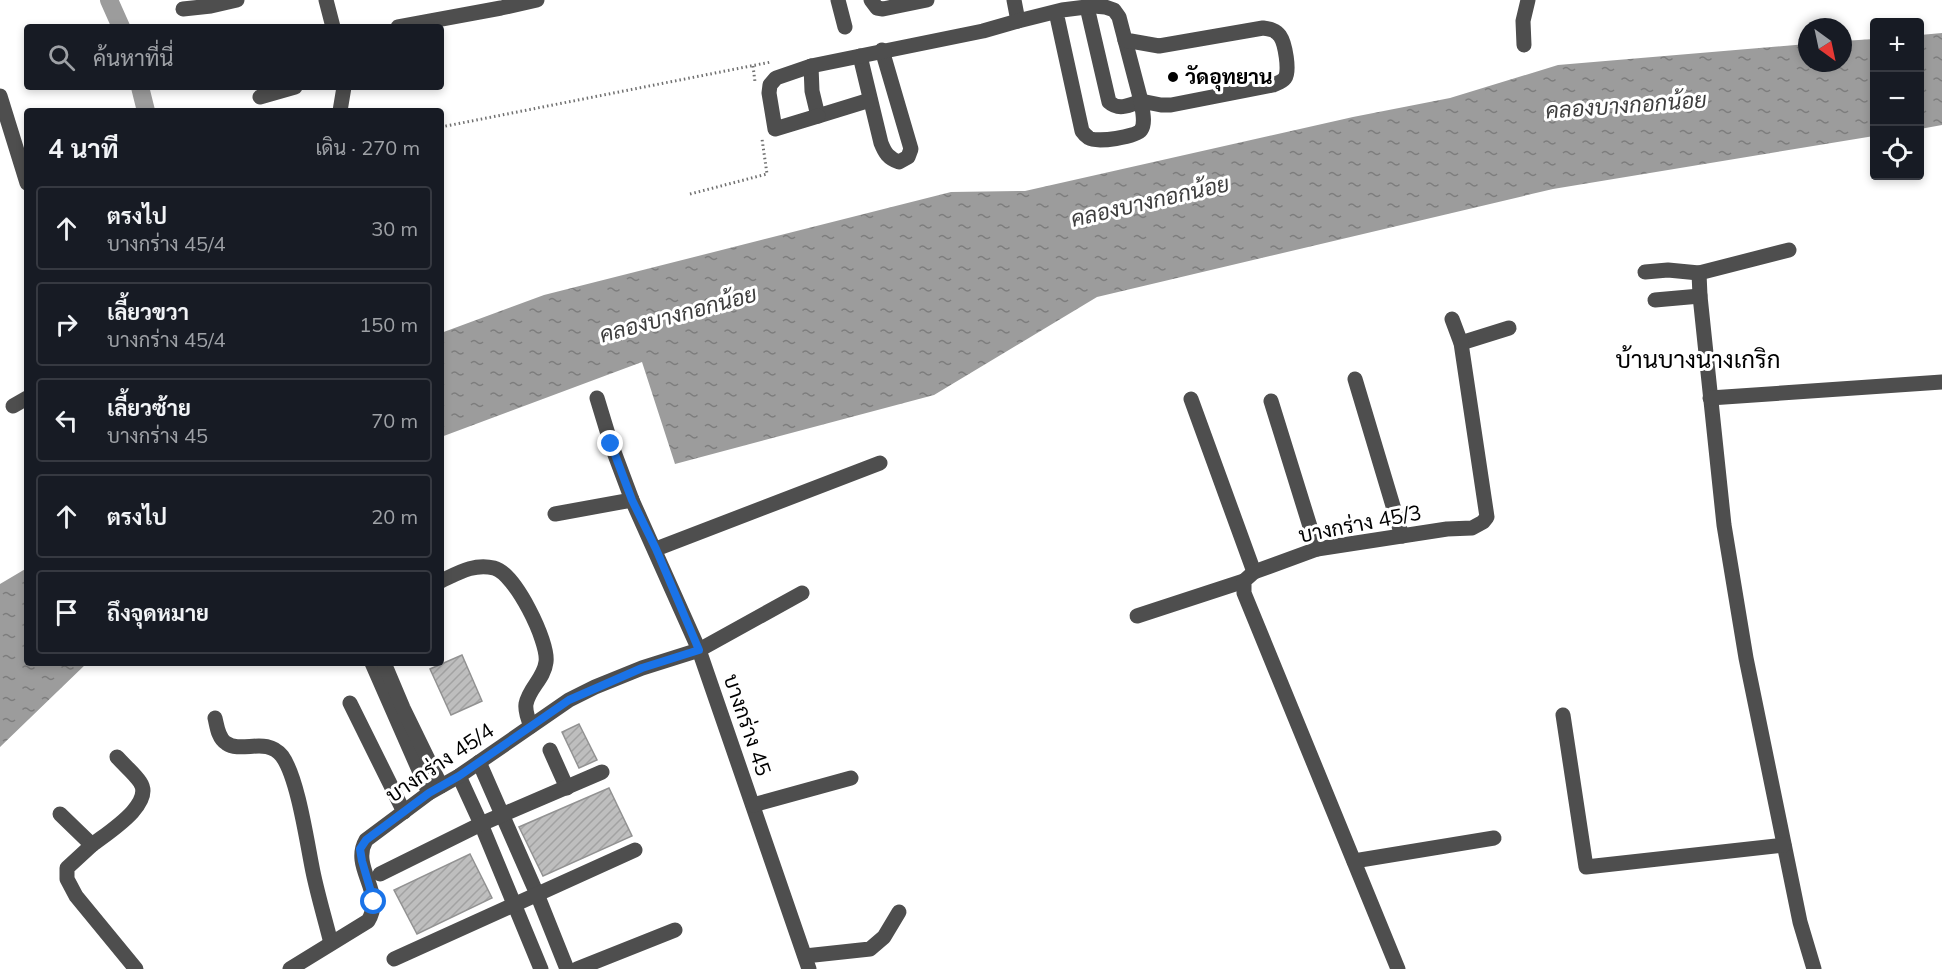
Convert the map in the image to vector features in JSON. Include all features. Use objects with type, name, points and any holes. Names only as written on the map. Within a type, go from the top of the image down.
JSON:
[{"type":"street","points":[[183,9],[212,6],[237,0]]},
{"type":"street","points":[[326,0],[332,24]]},
{"type":"street","points":[[414,24],[537,0]]},
{"type":"street","points":[[838,0],[845,27]]},
{"type":"street","points":[[871,0],[877,8],[883,9],[927,0]]},
{"type":"street","points":[[1014,0],[1018,21]]},
{"type":"street","points":[[1524,45],[1523,21],[1528,0]]},
{"type":"street","points":[[870,100],[776,129],[769,93],[770,85],[776,78],[811,66],[983,31],[1056,12],[1094,6],[1105,7],[1114,10],[1119,17],[1141,100],[1143,124],[1137,134],[1096,140],[1089,138],[1082,131],[1056,12]]},
{"type":"street","points":[[1087,7],[1109,102],[1114,106],[1120,107],[1141,100],[1171,105],[1273,85],[1283,81],[1287,75],[1288,68],[1283,41],[1272,29],[1263,28],[1159,46],[1125,40]]},
{"type":"street","points":[[860,56],[886,154],[899,162],[908,157],[911,149],[882,50]]},
{"type":"street","points":[[811,66],[812,91],[818,116]]},
{"type":"street","points":[[260,97],[284,90]]},
{"type":"street","points":[[340,108],[344,90]]},
{"type":"street","points":[[0,96],[5,127],[24,175]]},
{"type":"street","points":[[1644,272],[1668,270],[1699,273],[1789,250]]},
{"type":"street","points":[[1699,273],[1724,525],[1746,658],[1800,922],[1814,969]]},
{"type":"street","points":[[1655,300],[1700,296]]},
{"type":"street","name":"บางกร่าง 45/3","points":[[1137,616],[1249,577],[1317,549],[1447,529],[1472,528],[1483,522],[1487,517],[1461,342],[1452,320]]},
{"type":"street","points":[[1461,342],[1509,328]]},
{"type":"street","points":[[1355,379],[1402,536]]},
{"type":"street","points":[[1710,398],[1942,382]]},
{"type":"street","name":"บางกร่าง 45","points":[[597,398],[632,500],[656,549],[699,650],[807,962]]},
{"type":"street","points":[[1191,399],[1249,577],[1244,593],[1398,969]]},
{"type":"street","points":[[13,406],[24,400]]},
{"type":"street","points":[[1271,401],[1317,549]]},
{"type":"street","points":[[656,549],[880,463]]},
{"type":"street","points":[[555,514],[632,500]]},
{"type":"street","points":[[444,580],[470,568],[480,566],[496,568],[513,584],[524,600],[546,650],[543,676],[529,695],[526,704],[531,726]]},
{"type":"street","name":"บางกร่าง 45/4","points":[[290,969],[368,921],[374,911],[374,902],[360,849],[366,840],[404,812],[569,700],[642,668],[699,650],[802,593]]},
{"type":"street","points":[[373,666],[435,790]]},
{"type":"street","points":[[385,666],[435,790]]},
{"type":"street","points":[[350,703],[404,812]]},
{"type":"street","points":[[1563,715],[1586,867],[1784,845]]},
{"type":"street","points":[[215,718],[219,735],[226,743],[239,747],[250,745],[276,750],[283,758],[298,800],[314,875],[338,940]]},
{"type":"street","points":[[549,750],[567,788]]},
{"type":"street","points":[[117,757],[141,783],[144,793],[140,803],[68,868],[67,879],[76,896],[136,969]]},
{"type":"street","points":[[479,762],[567,969]]},
{"type":"street","points":[[380,873],[481,824],[602,772]]},
{"type":"street","points":[[459,776],[541,969]]},
{"type":"street","points":[[753,805],[851,778]]},
{"type":"street","points":[[60,814],[92,845]]},
{"type":"street","points":[[1354,861],[1494,838]]},
{"type":"street","points":[[394,959],[635,850]]},
{"type":"street","points":[[807,962],[870,949],[884,937],[899,912]]},
{"type":"street","points":[[577,969],[675,930]]},
{"type":"path","points":[[444,126],[773,61]]},
{"type":"path","points":[[753,66],[755,87]]},
{"type":"path","points":[[690,194],[767,174],[761,130]]},
{"type":"water","points":[[1942,33],[1942,125],[1924,128],[1924,72],[1924,35]]},
{"type":"water","name":"คลองบางกอกน้อย","points":[[1870,39],[1870,137],[1553,189],[1097,297],[934,395],[675,464],[642,362],[444,436],[444,332],[544,295],[951,192],[1025,191],[1353,117],[1450,98],[1558,65],[1798,45],[1798,72],[1852,72],[1852,40]]},
{"type":"water","points":[[24,570],[24,666],[84,666],[0,747],[0,584]]},
{"type":"building","points":[[462,655],[482,701],[451,715],[430,669],[444,666],[444,663]]},
{"type":"building","points":[[579,724],[597,760],[579,768],[562,732]]},
{"type":"building","points":[[609,788],[632,836],[543,876],[519,827]]},
{"type":"building","points":[[470,854],[492,898],[417,934],[394,890]]},
{"type":"waterway","points":[[109,0],[120,24]]},
{"type":"waterway","points":[[141,90],[145,108]]},
{"type":"place","name":"วัดอุทยาน","points":[[1173,77]]},
{"type":"district","name":"บ้านบางนางเกริก","points":[[1698,360]]},
{"type":"route","points":[[374,902],[360,849],[366,840],[429,793],[459,776],[569,700],[642,668],[699,650],[656,549],[632,500],[611,444]]}]
